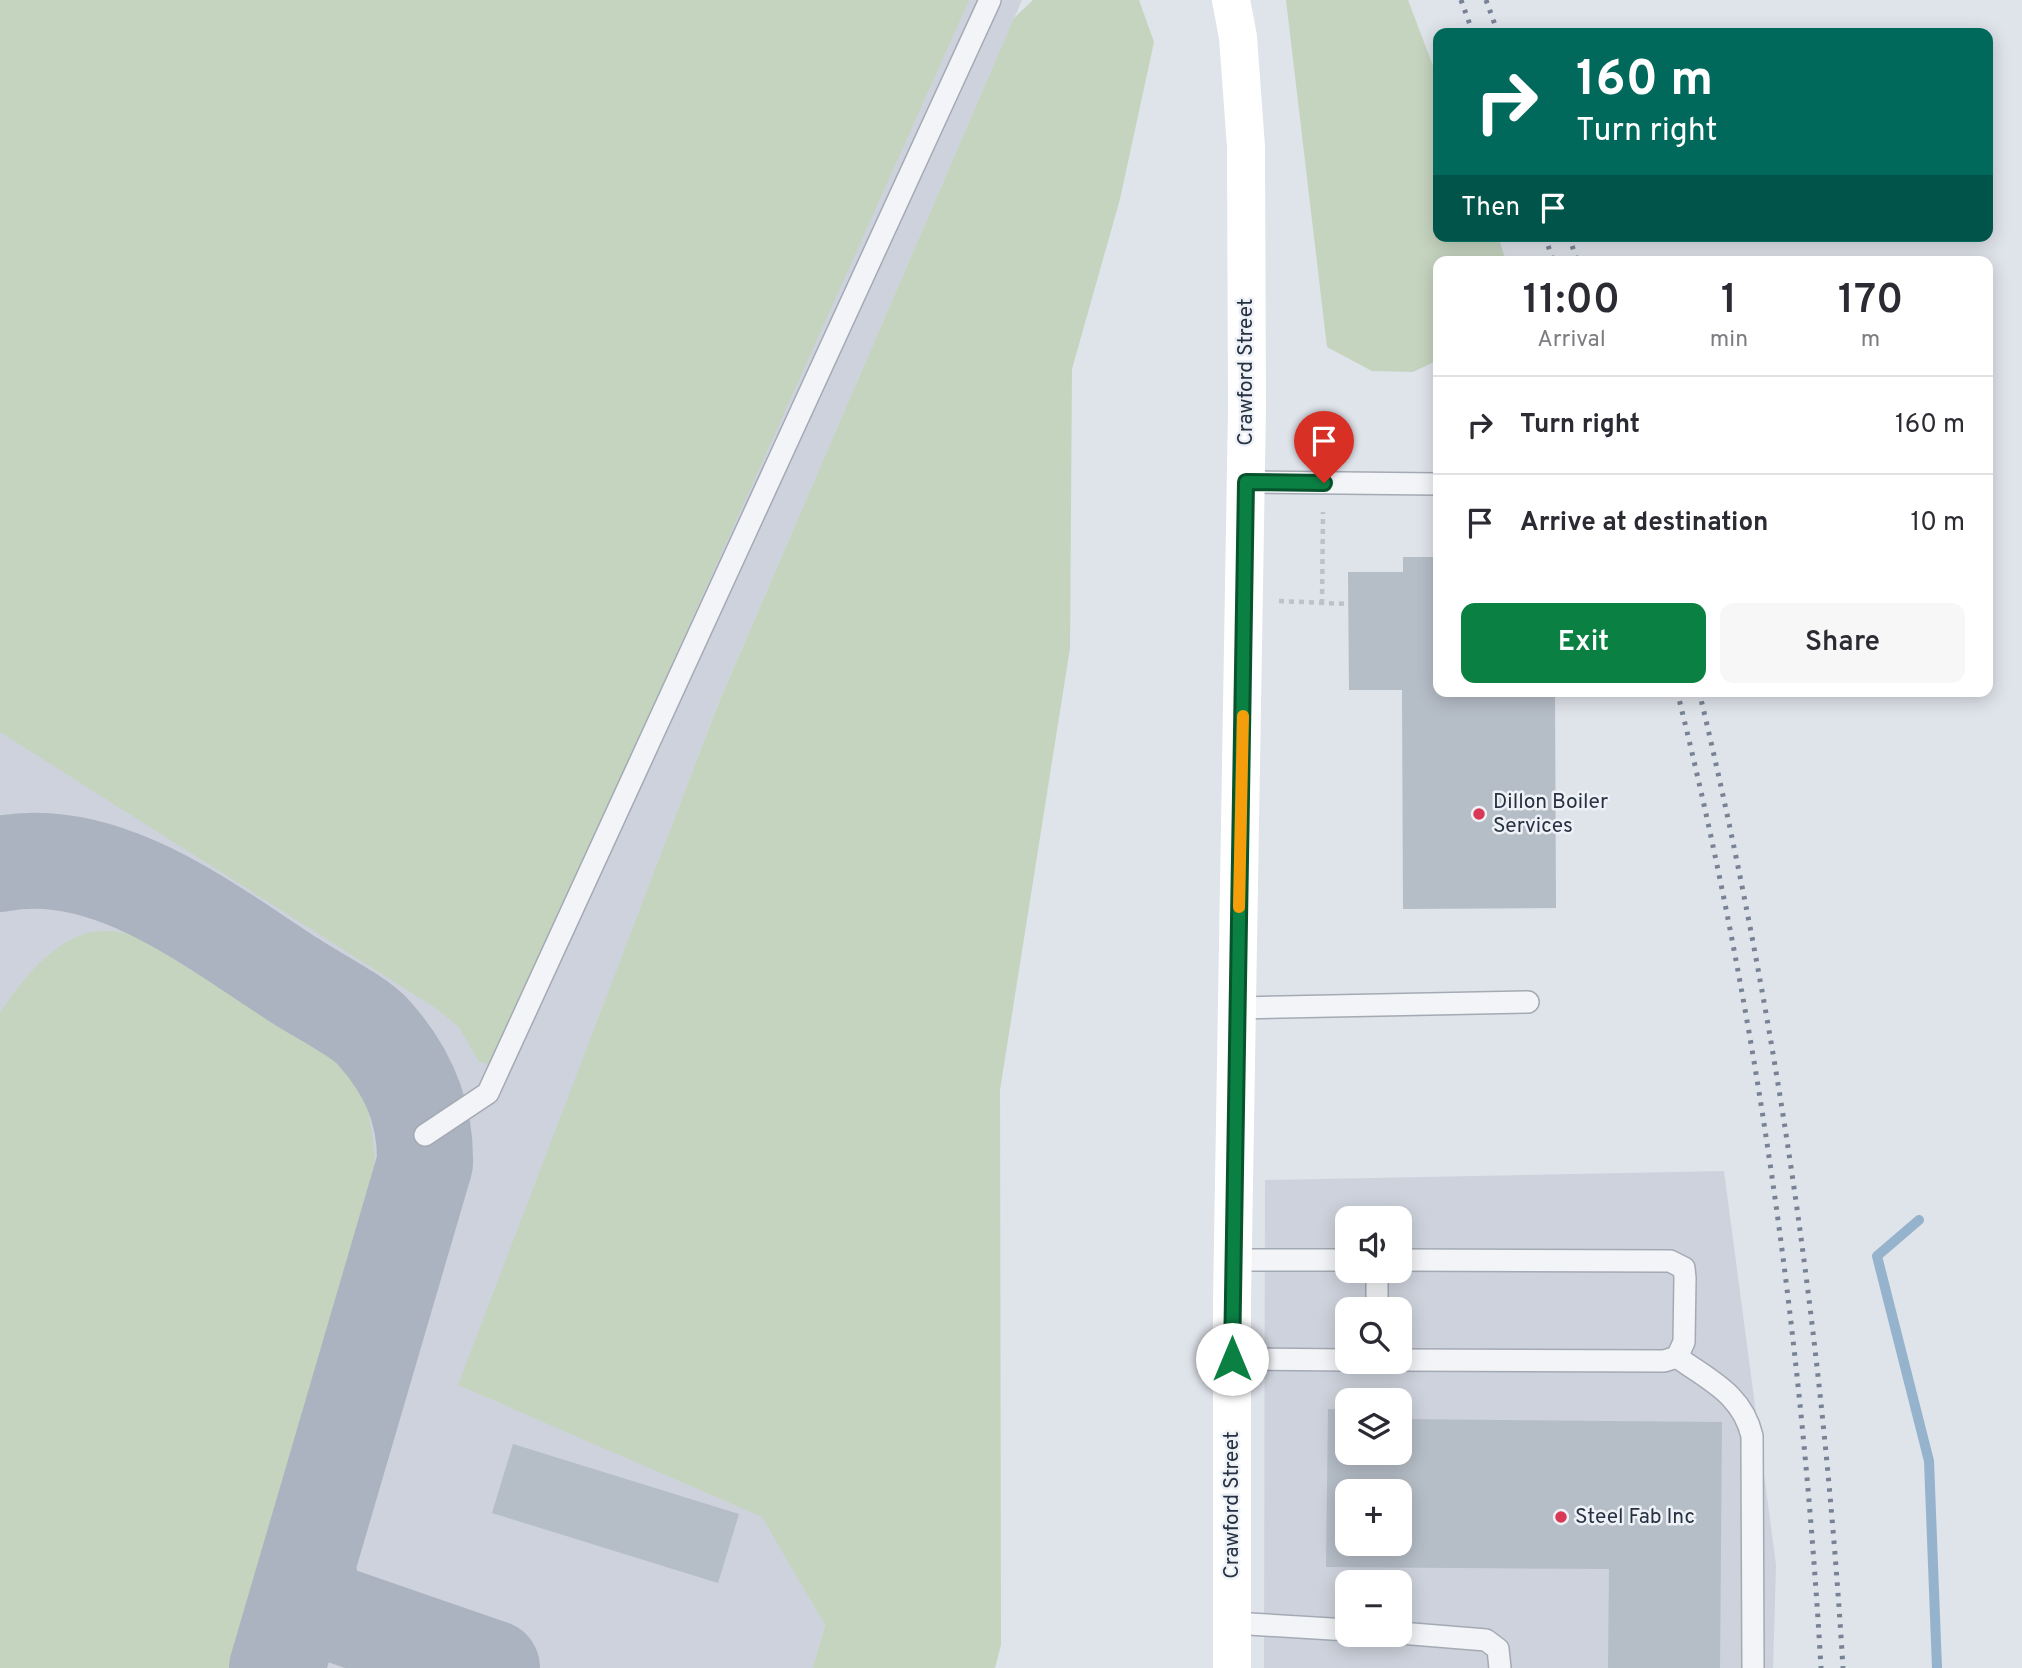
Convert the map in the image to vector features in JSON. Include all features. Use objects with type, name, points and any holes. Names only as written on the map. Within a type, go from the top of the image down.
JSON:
[{"type":"main road","name":"Crawford Street","points":[[1231,0],[1238,37],[1246,147],[1246,482],[1233,1260],[1232,1668]]},
{"type":"lane","points":[[425,1135],[488,1093],[990,0]]},
{"type":"lane","points":[[1246,482],[1433,484]]},
{"type":"lane","points":[[1237,1008],[1528,1002]]},
{"type":"lane","points":[[1233,1260],[1335,1260]]},
{"type":"lane","points":[[1412,1261],[1670,1261],[1684,1268],[1685,1278],[1684,1342],[1677,1357],[1664,1361],[1412,1360]]},
{"type":"lane","points":[[1677,1357],[1738,1402],[1747,1417],[1752,1436],[1752,1668]]},
{"type":"lane","points":[[1232,1359],[1335,1360]]},
{"type":"lane","points":[[1233,1623],[1335,1629]]},
{"type":"lane","points":[[1412,1634],[1486,1640],[1498,1649],[1500,1668]]},
{"type":"path","points":[[1322,604],[1324,483]]},
{"type":"path","points":[[1244,599],[1348,604]]},
{"type":"shaded area","points":[[27,0],[1022,0],[719,702],[459,1385],[763,1517],[825,1625],[813,1668],[0,1668],[0,42]]},
{"type":"shaded area","points":[[1724,1171],[1776,1565],[1773,1668],[1264,1668],[1265,1180]]},
{"type":"green space","points":[[0,0],[969,0],[500,1048],[488,1064],[479,1062],[459,1027],[434,1007],[0,732]]},
{"type":"green space","points":[[1033,0],[1139,0],[1154,42],[1120,199],[1072,369],[1070,648],[1000,1090],[1001,1645],[995,1668],[813,1668],[825,1625],[762,1517],[458,1385],[719,702],[1014,18]]},
{"type":"green space","points":[[1286,0],[1408,0],[1433,66],[1433,242],[1500,242],[1504,256],[1433,256],[1433,362],[1413,372],[1372,371],[1327,347]]},
{"type":"green space","points":[[114,931],[137,936],[334,1058],[367,1099],[375,1158],[367,1202],[229,1668],[0,1668],[0,1013],[37,965],[60,946],[90,932]]},
{"type":"building","name":"Dillon Boiler Services","points":[[1403,557],[1433,557],[1433,697],[1555,697],[1556,908],[1403,909],[1402,690],[1349,690],[1348,572],[1403,572]]},
{"type":"building","name":"Steel Fab Inc","points":[[1328,1409],[1335,1409],[1335,1465],[1412,1465],[1412,1419],[1722,1422],[1720,1668],[1608,1668],[1609,1569],[1326,1567]]},
{"type":"building","points":[[513,1444],[739,1514],[718,1583],[492,1513]]},
{"type":"waterway","points":[[1919,1220],[1877,1256],[1929,1461],[1937,1668]]},
{"type":"taxiway","points":[[0,864],[40,861],[79,866],[118,877],[156,894],[228,936],[367,1026],[386,1047],[413,1093],[422,1127],[425,1163],[277,1668]]},
{"type":"taxiway","points":[[307,1566],[313,1594],[327,1611],[492,1668]]},
{"type":"railway","points":[[1461,0],[1471,28]]},
{"type":"railway","points":[[1486,0],[1496,28]]},
{"type":"railway","points":[[1547,242],[1551,256]]},
{"type":"railway","points":[[1571,242],[1575,256]]},
{"type":"railway","points":[[1678,697],[1731,932],[1772,1176],[1802,1422],[1821,1668]]},
{"type":"railway","points":[[1700,697],[1751,933],[1792,1176],[1823,1422],[1843,1668]]},
{"type":"slow traffic","points":[[1239,907],[1243,716]]},
{"type":"place","name":"Dillon Boiler Services","points":[[1479,814]]},
{"type":"place","name":"Steel Fab Inc","points":[[1561,1517]]},
{"type":"route","points":[[1232,1359],[1246,482],[1324,483]]}]
